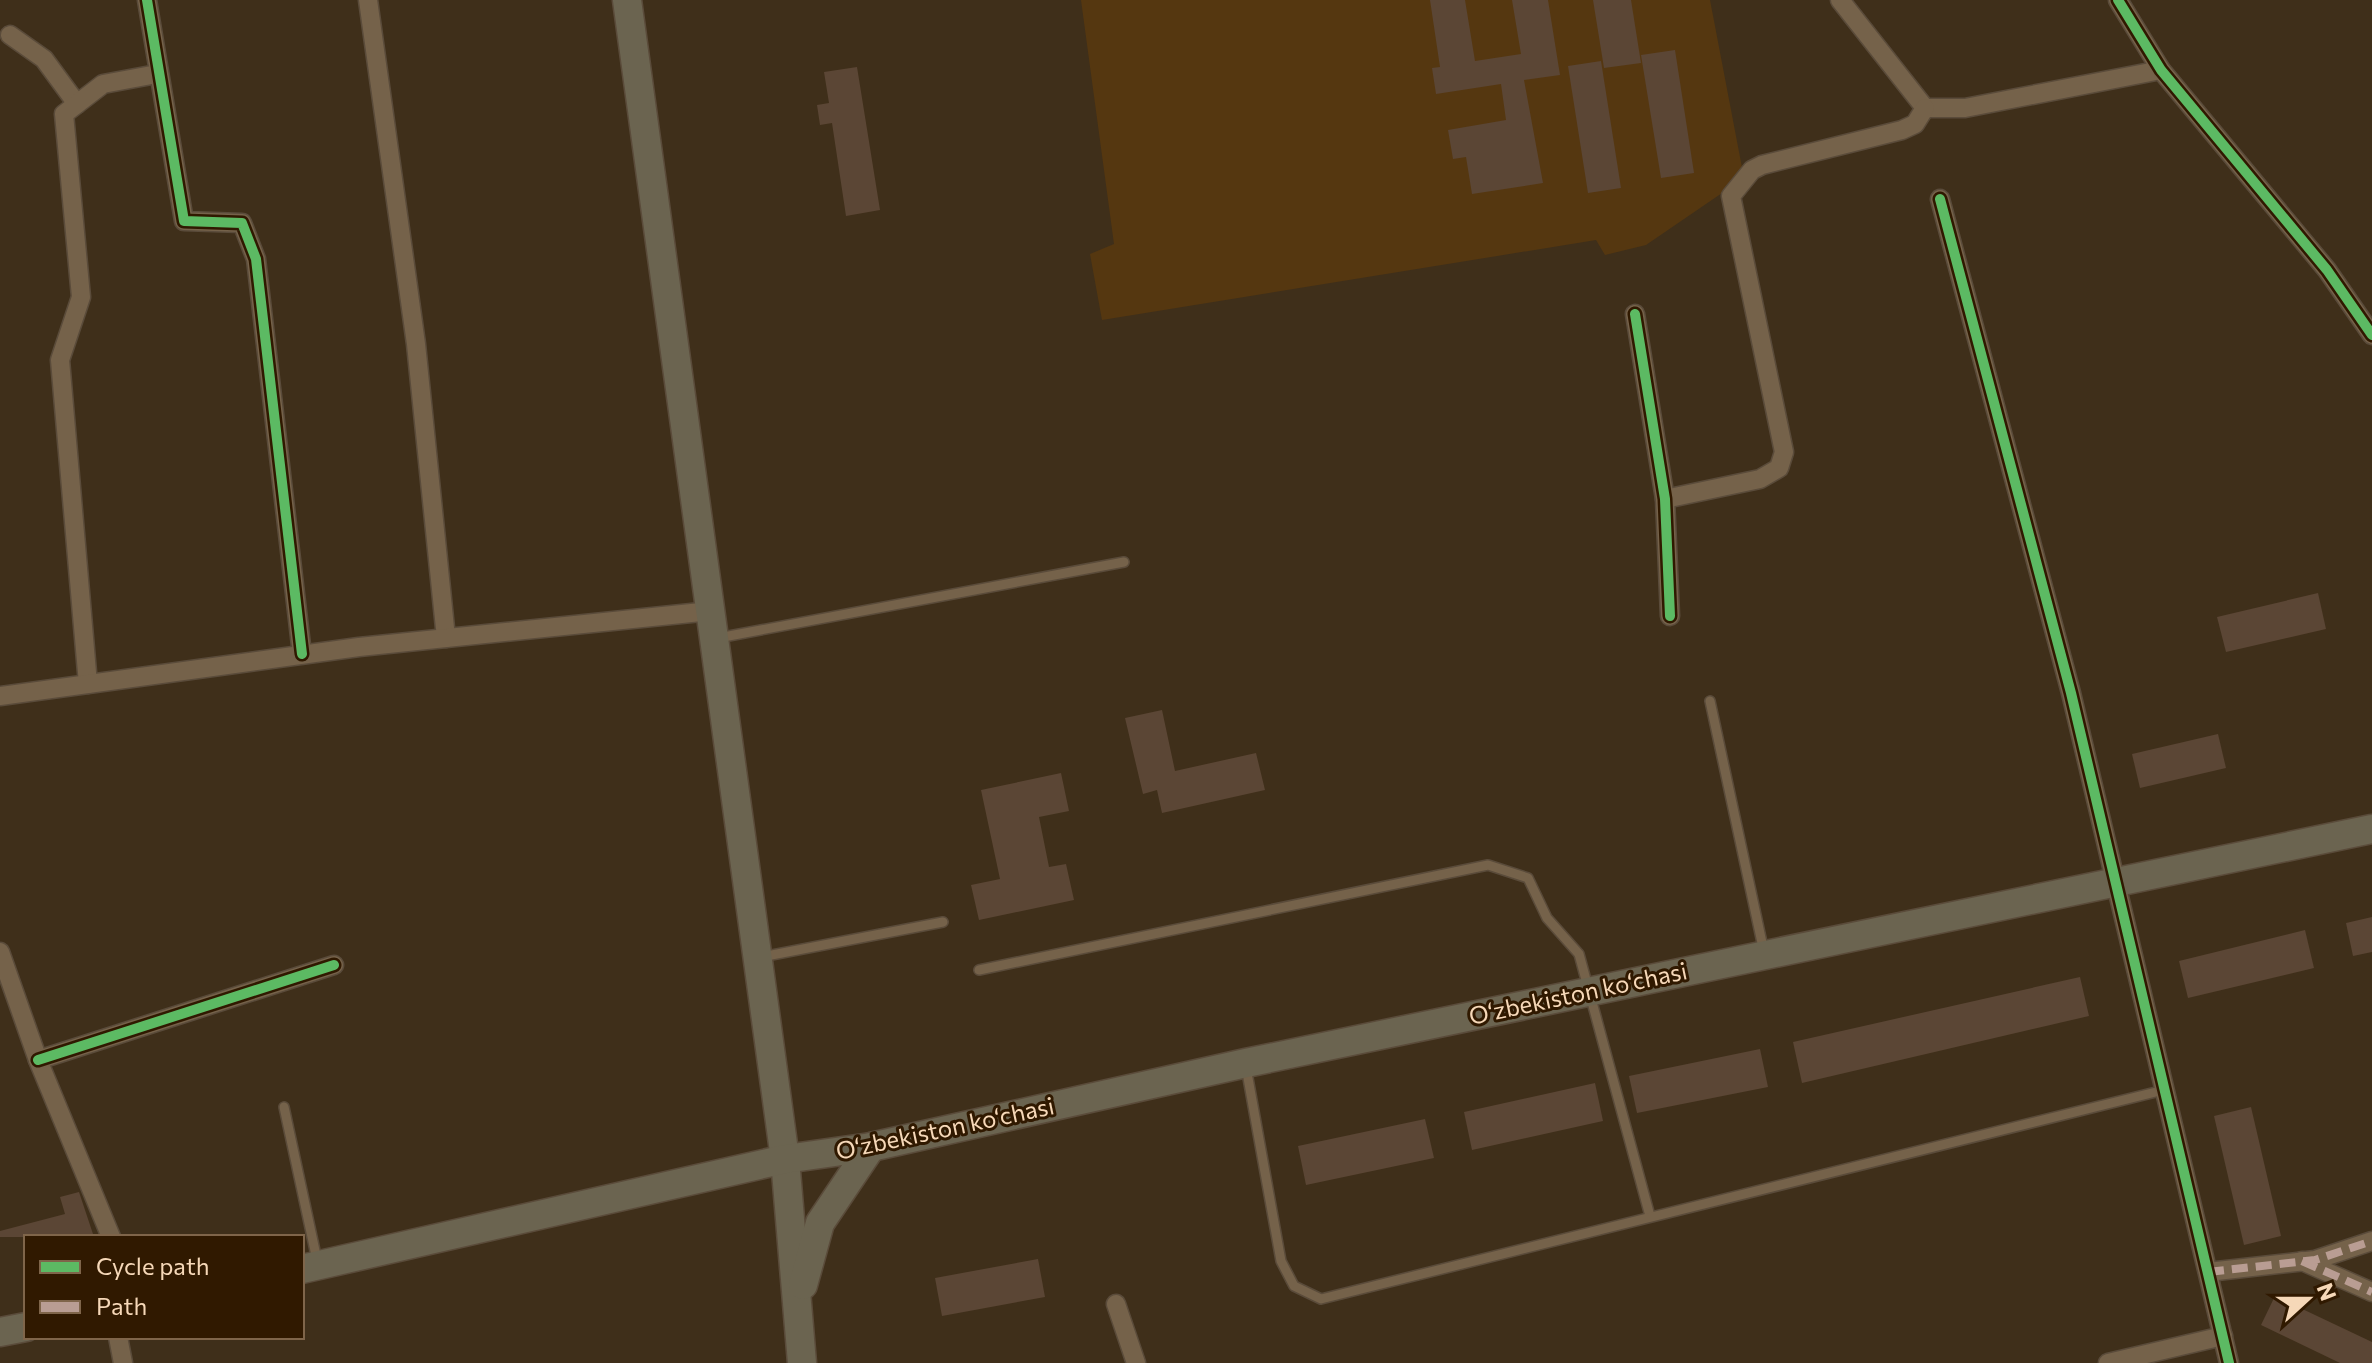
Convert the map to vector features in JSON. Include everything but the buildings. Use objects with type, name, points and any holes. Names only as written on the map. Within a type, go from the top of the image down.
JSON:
[{"type":"main road","points":[[627,0],[785,1159],[802,1363]]},
{"type":"main road","name":"O‘zbekiston ko‘chasi","points":[[310,1267],[785,1159],[871,1147],[1246,1063],[2372,829]]},
{"type":"main road","points":[[797,1305],[820,1223],[871,1147]]},
{"type":"main road","points":[[0,1332],[24,1327]]},
{"type":"street","points":[[147,0],[184,221],[242,223],[256,259],[302,654]]},
{"type":"street","points":[[368,0],[416,344],[446,638]]},
{"type":"street","points":[[1840,0],[1925,108]]},
{"type":"street","points":[[2118,0],[2161,70],[2327,270],[2372,335]]},
{"type":"street","points":[[10,35],[44,59],[77,104]]},
{"type":"street","points":[[1925,108],[1965,108],[2161,70]]},
{"type":"street","points":[[88,684],[60,360],[81,297],[64,114],[103,84],[157,74]]},
{"type":"street","points":[[1665,499],[1760,479],[1779,468],[1784,452],[1731,196],[1752,170],[1762,165],[1902,130],[1915,124],[1925,108]]},
{"type":"street","points":[[1940,199],[2071,693],[2229,1363]]},
{"type":"street","points":[[1635,314],[1665,499],[1670,616]]},
{"type":"street","points":[[0,696],[302,654],[446,638],[712,625]]},
{"type":"street","points":[[0,952],[5,982],[110,1235]]},
{"type":"street","points":[[38,1060],[334,965]]},
{"type":"street","points":[[2208,1272],[2302,1261],[2372,1241]]},
{"type":"street","points":[[2302,1261],[2372,1292]]},
{"type":"street","points":[[1116,1304],[1136,1363]]},
{"type":"street","points":[[2108,1363],[2223,1336]]},
{"type":"street","points":[[118,1339],[123,1363]]},
{"type":"lane","points":[[712,625],[1124,562]]},
{"type":"lane","points":[[1710,701],[1765,955]]},
{"type":"lane","points":[[979,970],[1488,865],[1528,878],[1547,918],[1579,954],[1650,1216]]},
{"type":"lane","points":[[758,958],[943,922]]},
{"type":"lane","points":[[1246,1063],[1281,1261],[1294,1286],[1307,1295],[1321,1299],[2164,1090]]},
{"type":"lane","points":[[284,1107],[310,1267]]},
{"type":"shaded area","points":[[1081,0],[1710,0],[1744,178],[1646,245],[1605,255],[1596,240],[1102,320],[1090,254],[1114,244]]},
{"type":"marked path","points":[[2208,1272],[2315,1260],[2372,1241]]},
{"type":"marked path","points":[[2302,1261],[2372,1292]]},
{"type":"cycle path","points":[[147,0],[184,221],[242,223],[256,259],[302,654]]},
{"type":"cycle path","points":[[2118,0],[2161,70],[2327,270],[2372,335]]},
{"type":"cycle path","points":[[1940,199],[2071,693],[2229,1363]]},
{"type":"cycle path","points":[[1635,314],[1665,499],[1670,616]]},
{"type":"cycle path","points":[[38,1060],[334,965]]}]
